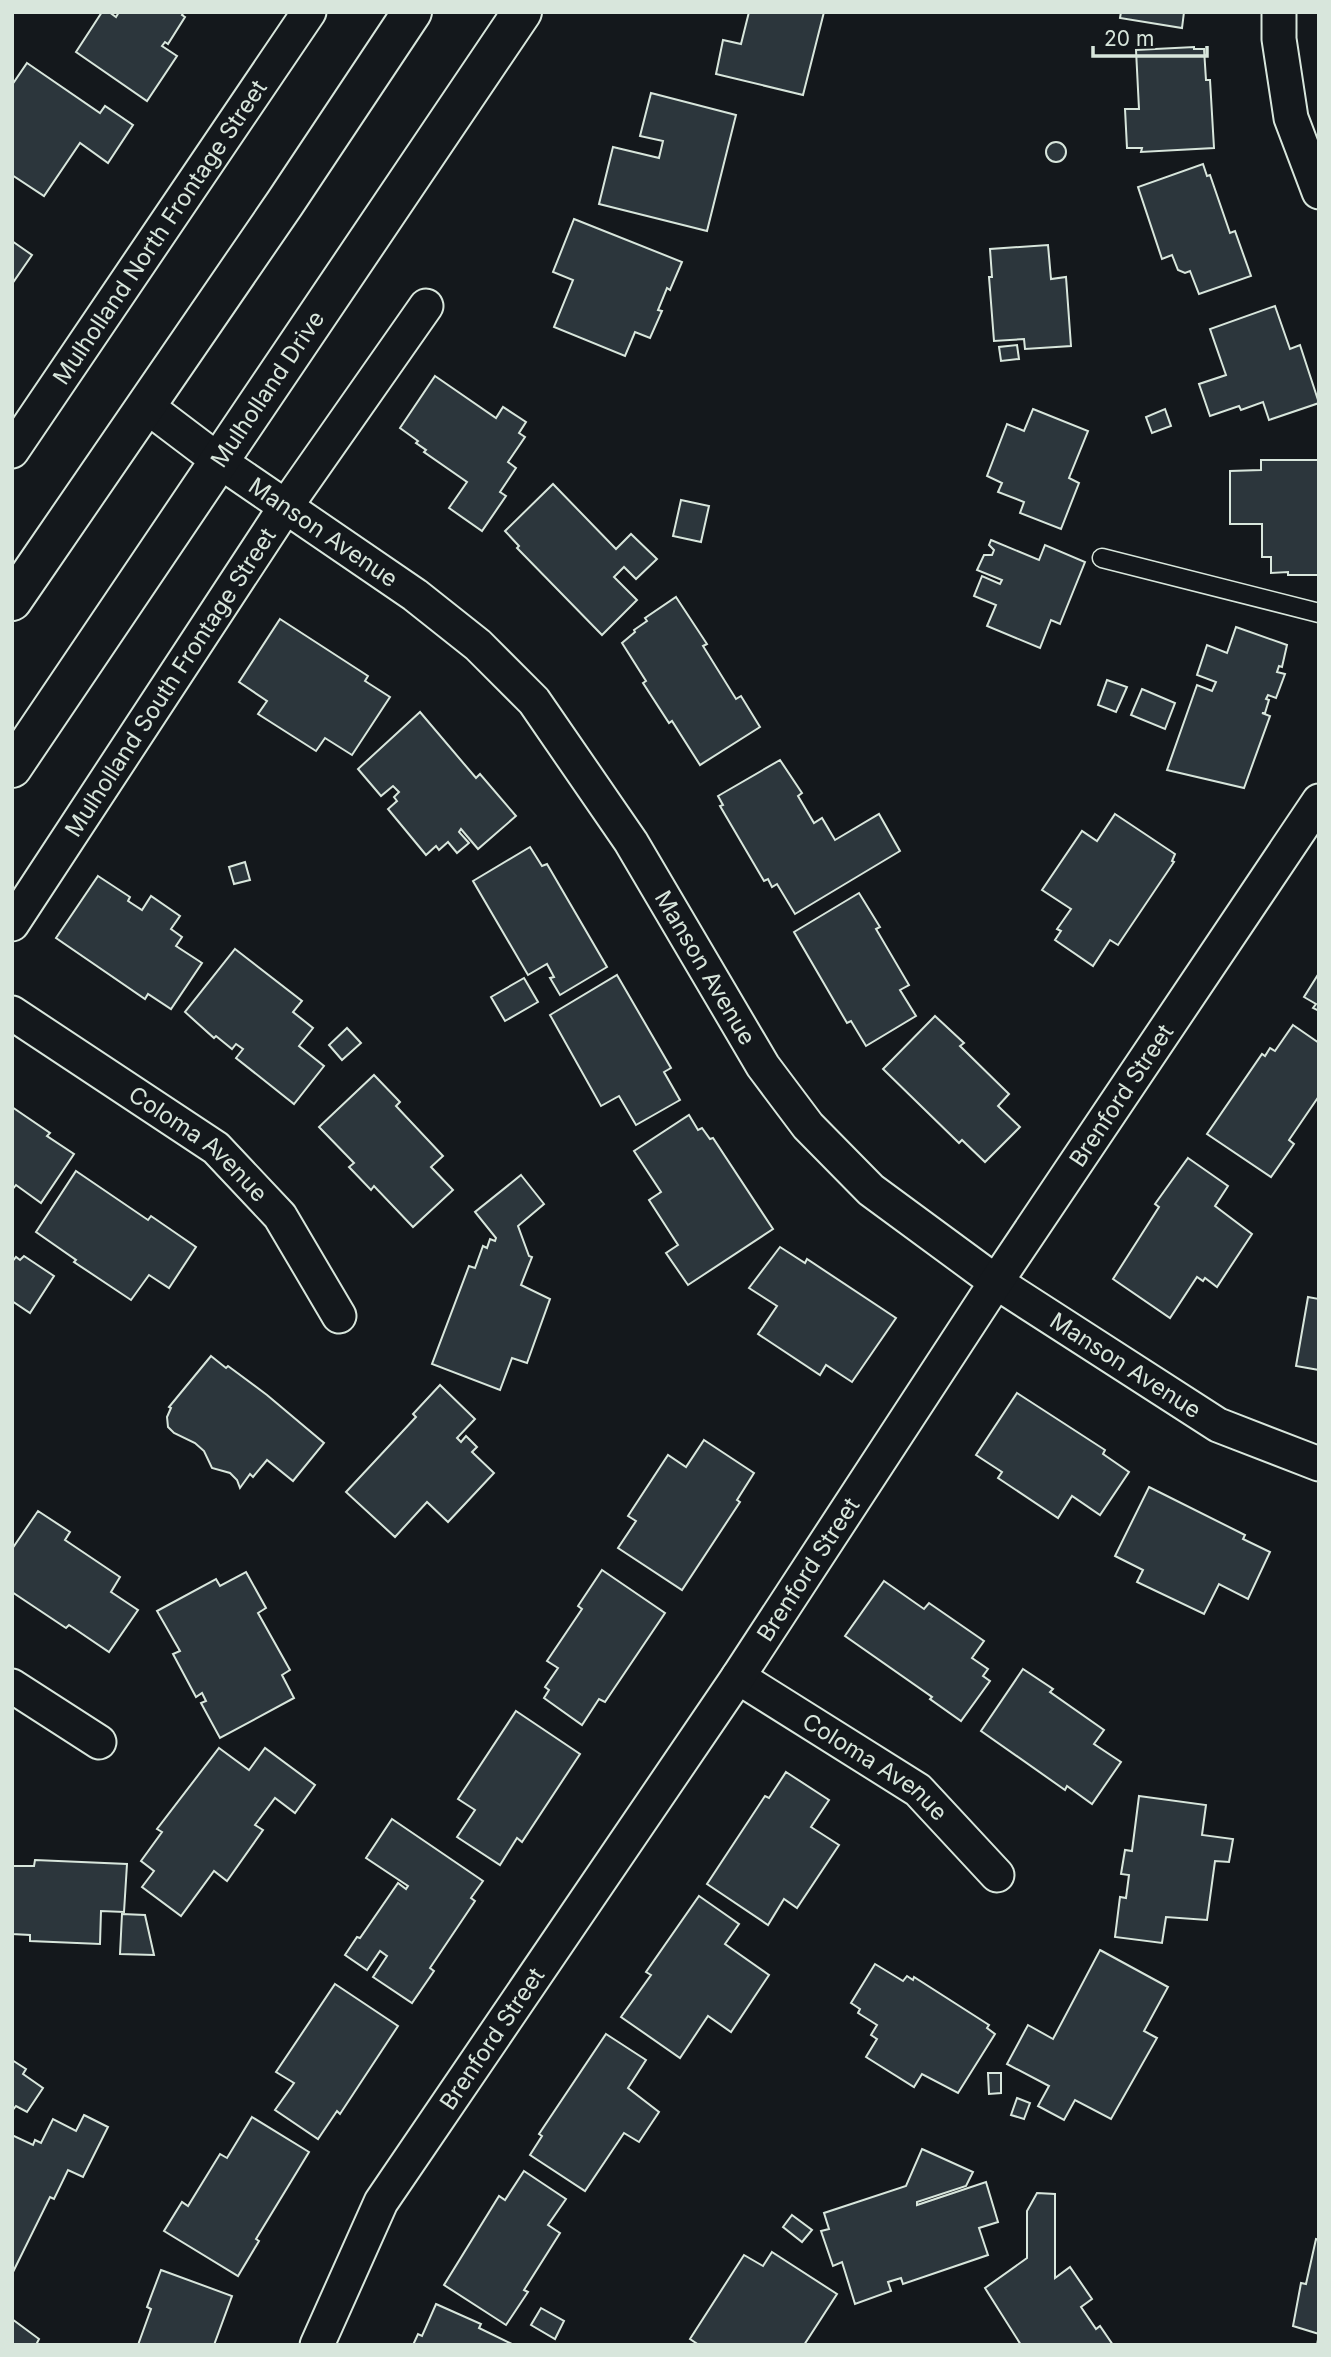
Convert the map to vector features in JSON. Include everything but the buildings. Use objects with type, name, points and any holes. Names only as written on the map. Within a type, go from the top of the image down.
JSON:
[{"type":"main road","points":[[12,601],[285,203],[412,12]]},
{"type":"main road","name":"Mulholland Drive","points":[[12,768],[522,12]]},
{"type":"street","name":"Mulholland North Frontage Street","points":[[12,451],[309,12]]},
{"type":"street","points":[[1279,12],[1279,39],[1291,118],[1319,192]]},
{"type":"street","name":"Mulholland South Frontage Street","points":[[12,924],[286,506],[426,306]]},
{"type":"street","name":"Manson Avenue","points":[[145,405],[219,461],[425,603],[478,645],[534,701],[631,842],[764,1066],[808,1126],[871,1190],[996,1282],[1218,1425],[1319,1464]]},
{"type":"street","name":"Brenford Street","points":[[317,2345],[381,2202],[738,1677],[996,1282],[1319,801]]},
{"type":"street","name":"Coloma Avenue","points":[[12,1013],[216,1148],[280,1216],[340,1316]]},
{"type":"street","name":"Coloma Avenue","points":[[738,1677],[918,1790],[997,1875]]},
{"type":"street","points":[[12,1686],[99,1742]]},
{"type":"lane","points":[[1102,558],[1319,612]]}]
